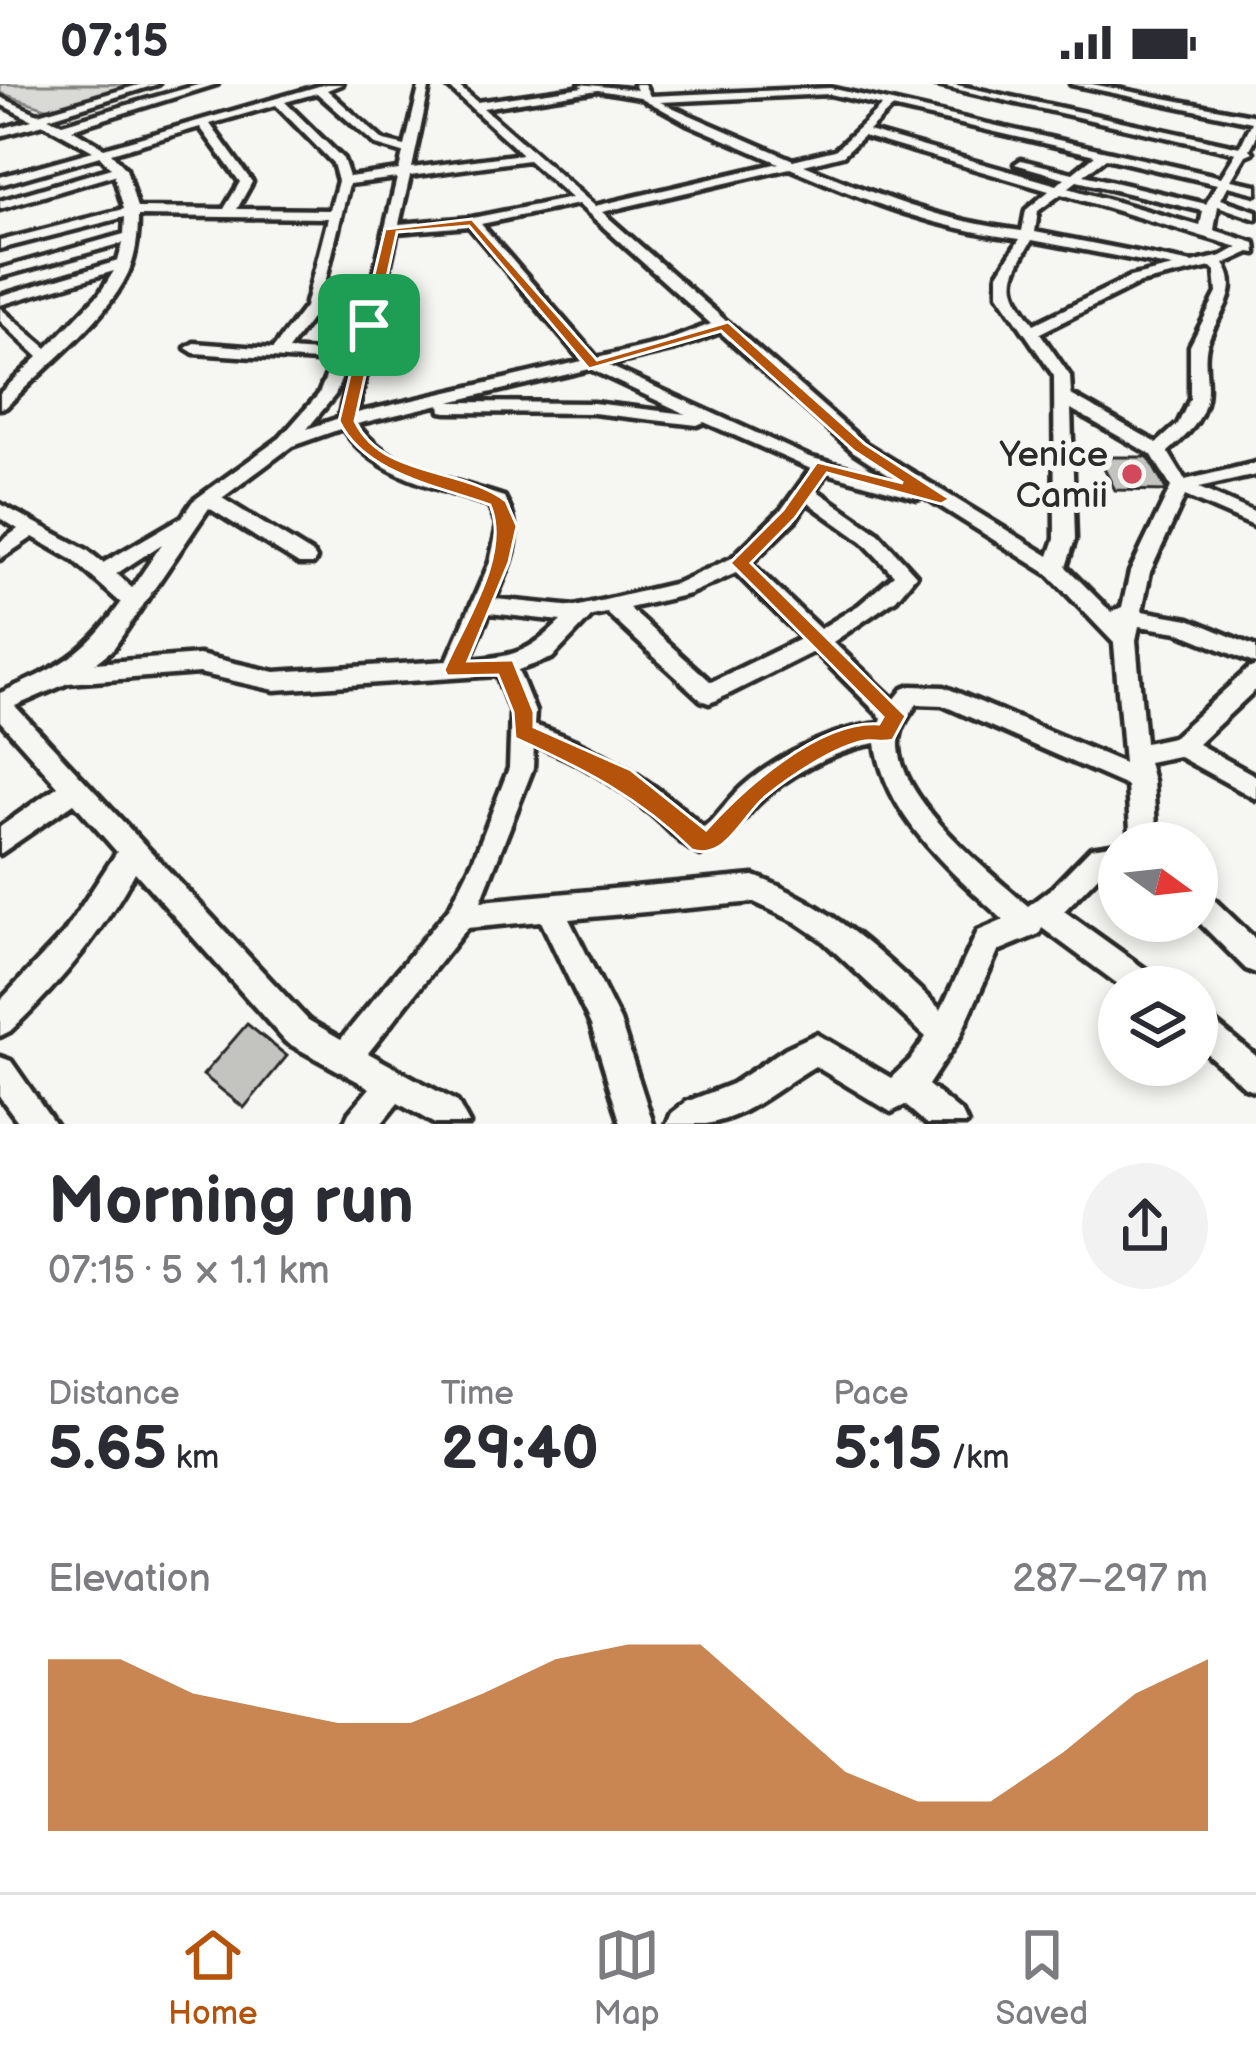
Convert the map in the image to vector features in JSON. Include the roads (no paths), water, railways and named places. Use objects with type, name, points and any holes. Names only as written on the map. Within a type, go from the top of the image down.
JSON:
[{"type":"street","points":[[0,133],[153,84]]},
{"type":"street","points":[[58,129],[212,84]]},
{"type":"street","points":[[276,84],[339,162],[344,181],[312,308],[277,353]]},
{"type":"street","points":[[0,181],[337,84]]},
{"type":"street","points":[[425,84],[410,147],[343,358],[326,395],[286,442],[191,517],[105,643],[65,674],[0,704],[298,1031],[446,1112],[453,1124]]},
{"type":"street","points":[[450,84],[860,448],[1055,569],[1098,612],[1127,628],[1181,625],[1256,656]]},
{"type":"street","points":[[938,84],[1249,155]]},
{"type":"street","points":[[1076,84],[1256,121],[1249,155],[1210,204],[1207,232]]},
{"type":"street","points":[[1155,100],[1169,84]]},
{"type":"street","points":[[475,106],[589,86],[643,93],[827,87],[1256,189]]},
{"type":"street","points":[[1064,112],[1091,87]]},
{"type":"street","points":[[873,101],[891,88]]},
{"type":"street","points":[[320,89],[380,143],[410,147]]},
{"type":"street","points":[[643,93],[785,166],[965,228],[1192,267]]},
{"type":"street","points":[[0,100],[103,152],[120,169],[129,212],[124,263],[114,285],[0,403]]},
{"type":"street","points":[[391,229],[586,205],[839,153],[889,105]]},
{"type":"street","points":[[203,123],[246,182],[229,211]]},
{"type":"street","points":[[981,141],[996,129]]},
{"type":"street","points":[[863,134],[1253,247]]},
{"type":"street","points":[[838,187],[839,153]]},
{"type":"street","points":[[956,158],[967,153],[1256,215]]},
{"type":"street","points":[[1055,569],[1065,539],[1062,376],[1005,294],[1005,274],[1027,238],[1033,210],[1104,154]]},
{"type":"street","points":[[344,181],[531,156]]},
{"type":"street","points":[[0,205],[120,169]]},
{"type":"street","points":[[399,174],[347,421],[357,441],[392,464],[497,501],[508,526],[454,670]]},
{"type":"street","points":[[0,245],[129,212],[336,214]]},
{"type":"street","points":[[472,222],[594,365],[823,466],[941,499]]},
{"type":"street","points":[[0,273],[128,237]]},
{"type":"street","points":[[1034,330],[1135,280],[1214,262],[1253,247]]},
{"type":"street","points":[[1160,451],[1186,426],[1198,398],[1198,346],[1224,293],[1222,270],[1214,262]]},
{"type":"street","points":[[0,302],[124,263]]},
{"type":"street","points":[[0,313],[44,354]]},
{"type":"street","points":[[286,442],[347,421],[594,365],[723,326]]},
{"type":"street","points":[[194,348],[343,358]]},
{"type":"street","points":[[1063,398],[1160,451],[1180,487],[1256,521]]},
{"type":"street","points":[[410,407],[593,408],[724,424]]},
{"type":"street","points":[[482,605],[579,615],[682,589],[740,563],[823,466]]},
{"type":"street","points":[[1180,487],[1256,470]]},
{"type":"street","points":[[1143,822],[1142,781],[1125,698],[1127,628],[1140,572],[1180,487]]},
{"type":"street","points":[[611,604],[709,694],[820,637],[894,590],[906,575],[871,537],[805,491]]},
{"type":"street","points":[[209,499],[306,559]]},
{"type":"street","points":[[0,510],[101,574],[134,602]]},
{"type":"street","points":[[101,574],[191,517]]},
{"type":"street","points":[[0,552],[32,528]]},
{"type":"street","points":[[740,563],[820,637],[890,724]]},
{"type":"street","points":[[65,674],[200,664],[275,682],[505,666],[544,652],[579,615]]},
{"type":"street","points":[[345,1058],[460,916],[521,768],[524,712],[505,666]]},
{"type":"street","points":[[1136,755],[1180,746],[1256,675]]},
{"type":"street","points":[[1112,966],[1036,919],[955,858],[917,809],[883,751],[890,724],[911,695],[944,696],[1142,781]]},
{"type":"street","points":[[523,731],[623,777],[661,803],[701,842],[714,838],[756,790],[833,744],[890,724]]},
{"type":"street","points":[[1180,746],[1256,788]]},
{"type":"street","points":[[0,842],[75,788]]},
{"type":"street","points":[[0,1021],[61,965],[108,898],[132,851]]},
{"type":"street","points":[[683,1124],[699,1108],[741,1096],[784,1063],[816,1049],[891,1096],[909,1089],[988,941],[1036,919],[1098,858]]},
{"type":"street","points":[[460,916],[754,889],[773,894],[827,931],[943,1032]]},
{"type":"street","points":[[548,906],[605,1021],[638,1124]]},
{"type":"street","points":[[1218,922],[1256,959]]},
{"type":"street","points":[[1218,1044],[1256,1076]]},
{"type":"street","points":[[0,1072],[39,1124]]},
{"type":"street","points":[[360,1124],[394,1084]]},
{"type":"street","points":[[909,1089],[950,1124]]},
{"type":"place","name":"Yenice Camii","points":[[1132,474]]}]
